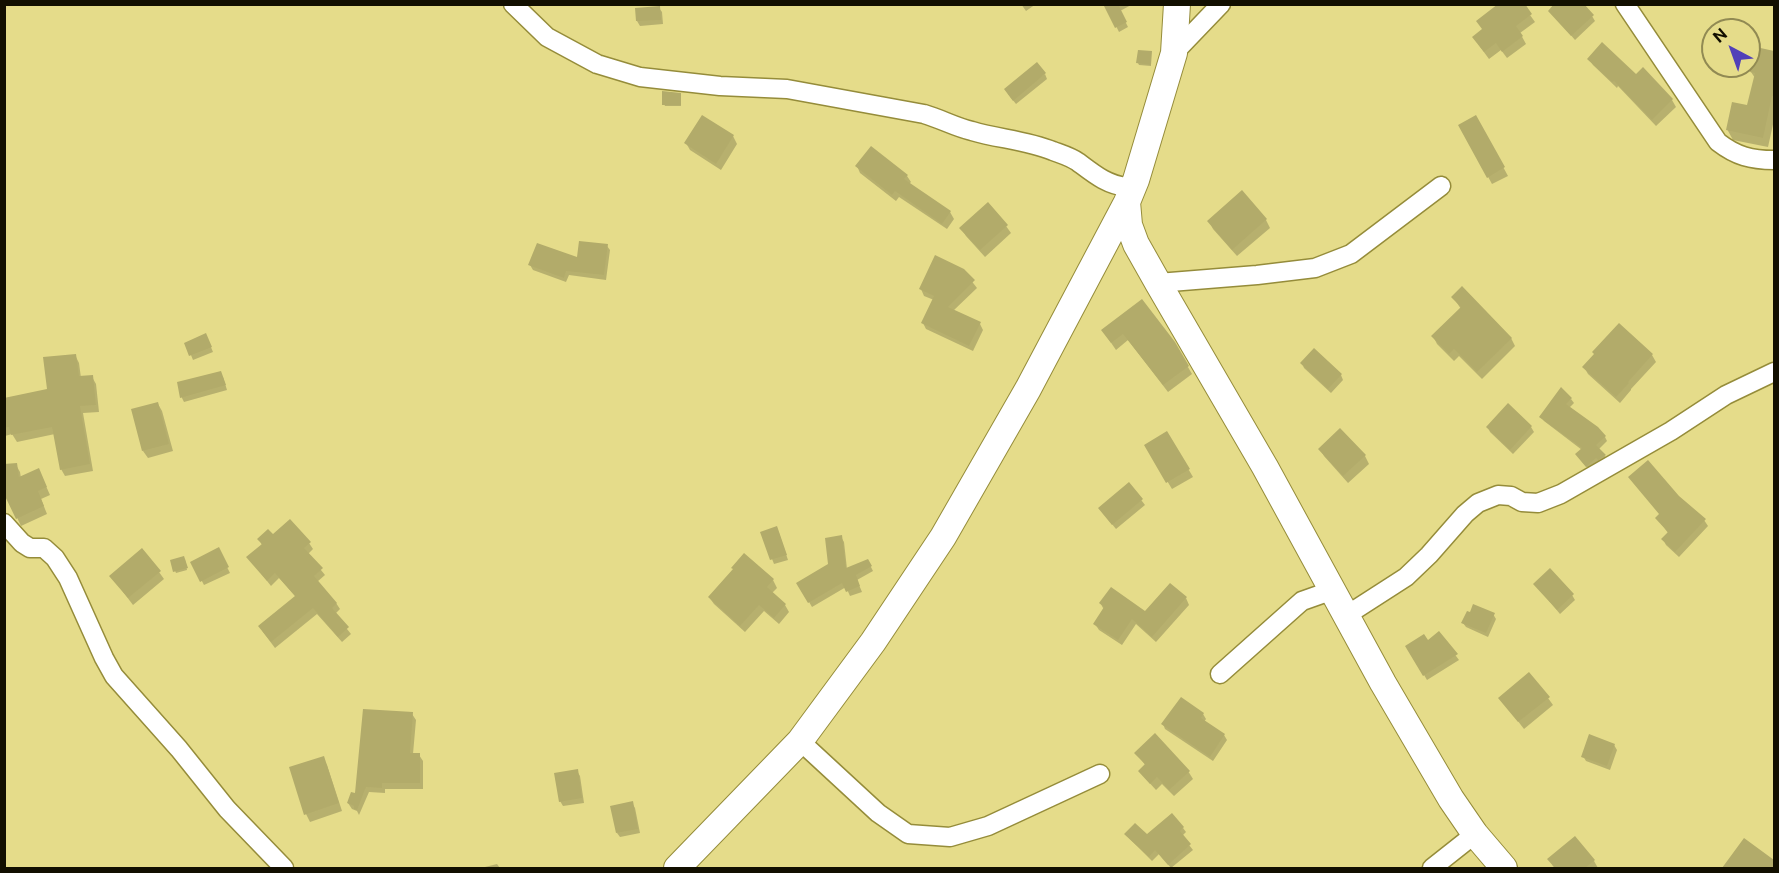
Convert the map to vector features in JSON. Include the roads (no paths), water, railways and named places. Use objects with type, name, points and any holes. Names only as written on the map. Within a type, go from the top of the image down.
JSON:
[{"type":"main road","points":[[677,868],[800,741],[873,642],[943,537],[1028,389],[1131,191],[1174,53],[1177,4]]},
{"type":"main road","points":[[1131,191],[1129,225],[1158,283],[1265,467],[1383,683],[1451,799],[1475,834],[1504,868]]},
{"type":"street","points":[[513,4],[547,37],[597,64],[640,77],[720,87],[787,89],[924,114],[973,132],[1020,140],[1053,151],[1076,161],[1115,186],[1131,191]]},
{"type":"street","points":[[1174,53],[1221,4]]},
{"type":"street","points":[[1625,4],[1718,142],[1731,152],[1751,159],[1774,160]]},
{"type":"street","points":[[1158,283],[1315,268],[1351,254],[1441,186]]},
{"type":"street","points":[[1347,615],[1406,577],[1478,503],[1498,495],[1511,496],[1522,502],[1538,504],[1561,494],[1671,431],[1726,395],[1774,372]]},
{"type":"street","points":[[4,523],[22,543],[30,548],[44,548],[55,558],[68,578],[114,676],[179,749],[227,809],[284,868]]},
{"type":"street","points":[[1220,674],[1302,601],[1333,590]]},
{"type":"street","points":[[800,741],[878,813],[908,834],[950,837],[988,826],[1100,774]]},
{"type":"street","points":[[1432,868],[1475,834]]}]
